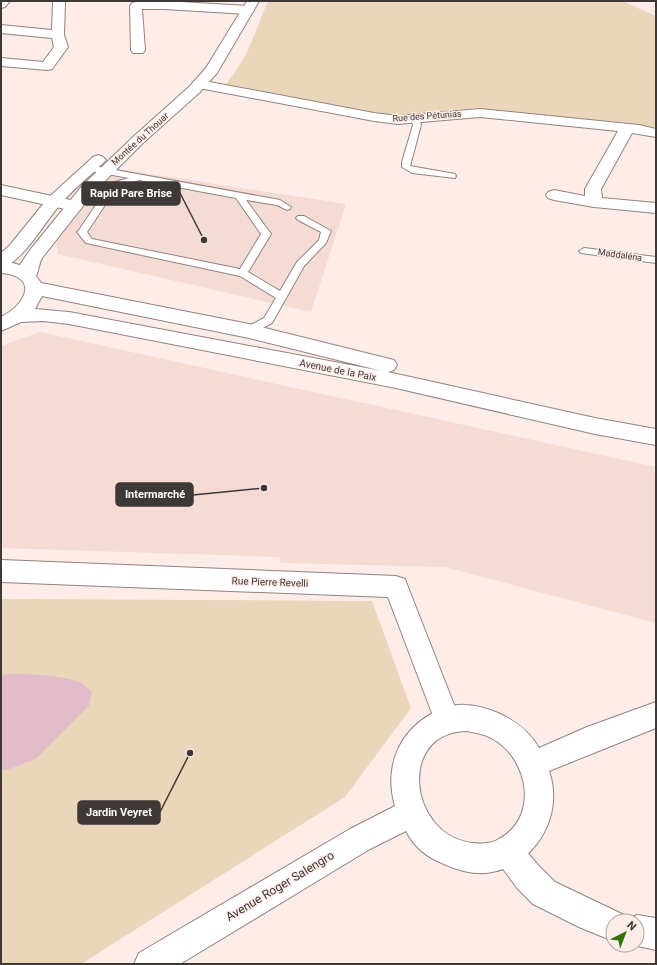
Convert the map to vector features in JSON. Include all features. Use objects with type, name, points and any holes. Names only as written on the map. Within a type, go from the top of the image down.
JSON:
[{"type":"street","points":[[1,4],[4,1]]},
{"type":"street","points":[[1,62],[47,66],[61,47],[58,35],[59,1]]},
{"type":"street","points":[[138,50],[136,3],[164,5],[246,6]]},
{"type":"street","name":"Montée du Thouar","points":[[9,320],[27,307],[33,298],[29,264],[36,254],[74,206],[105,172],[212,70],[246,6]]},
{"type":"street","name":"Montée du Thouar","points":[[1,262],[16,249],[54,201],[88,168],[188,83],[206,62],[246,6]]},
{"type":"street","points":[[1,29],[58,35]]},
{"type":"street","name":"Rue des Pétunias","points":[[199,84],[374,117],[398,120],[415,117],[480,113],[627,129],[639,129],[656,133]]},
{"type":"street","points":[[594,202],[593,189],[627,129]]},
{"type":"street","points":[[1,190],[74,206]]},
{"type":"street","points":[[554,195],[594,202],[656,208]]},
{"type":"street","name":"Avenue de la Paix","points":[[1,267],[13,268],[31,282],[249,331],[400,368],[656,422]]},
{"type":"street","name":"Avenue de la Paix","points":[[9,320],[43,315],[69,318],[396,381],[595,426],[656,437]]},
{"type":"street","name":"Rue Pierre Revelli","points":[[1,571],[396,587],[447,720]]},
{"type":"street","points":[[533,764],[587,741],[656,715]]},
{"type":"street","points":[[467,718],[487,721],[505,731],[521,746],[533,764],[539,784],[539,804],[534,824],[524,840],[508,852],[488,858],[465,857],[443,848],[424,833],[411,813],[405,789],[406,766],[414,745],[429,729],[447,720],[467,718]]},
{"type":"street","name":"Avenue Roger Salengro","points":[[150,964],[360,839],[411,813]]},
{"type":"street","points":[[508,852],[528,877],[544,893],[605,923]]},
{"type":"street","points":[[645,932],[656,934]]},
{"type":"lane","points":[[415,117],[417,125],[406,162],[406,167],[412,170],[452,176]]},
{"type":"lane","points":[[88,168],[280,203],[287,207]]},
{"type":"lane","points":[[142,178],[114,185],[82,232],[89,241],[243,273],[282,297]]},
{"type":"lane","points":[[240,196],[266,234],[243,273]]},
{"type":"lane","points":[[249,331],[268,320],[300,264],[324,241],[326,231],[301,218]]},
{"type":"lane","name":"Maddaléna","points":[[584,251],[656,260]]},
{"type":"shaded area","points":[[268,1],[622,1],[656,16],[656,128],[637,124],[476,108],[392,116],[226,85],[246,55]]},
{"type":"shaded area","points":[[112,168],[346,204],[311,312],[58,254],[55,235]]},
{"type":"shaded area","points":[[40,332],[656,467],[656,623],[445,567],[281,563],[279,557],[1,548],[1,346]]},
{"type":"shaded area","points":[[1,599],[372,601],[411,708],[345,797],[81,964],[1,964]]},
{"type":"shaded area","points":[[26,674],[68,679],[83,684],[92,692],[89,706],[37,758],[7,770],[1,770],[1,675]]},
{"type":"place","name":"Rapid Pare Brise","points":[[204,240]]},
{"type":"place","name":"Intermarché","points":[[264,488]]},
{"type":"place","name":"Jardin Veyret","points":[[190,753]]}]
